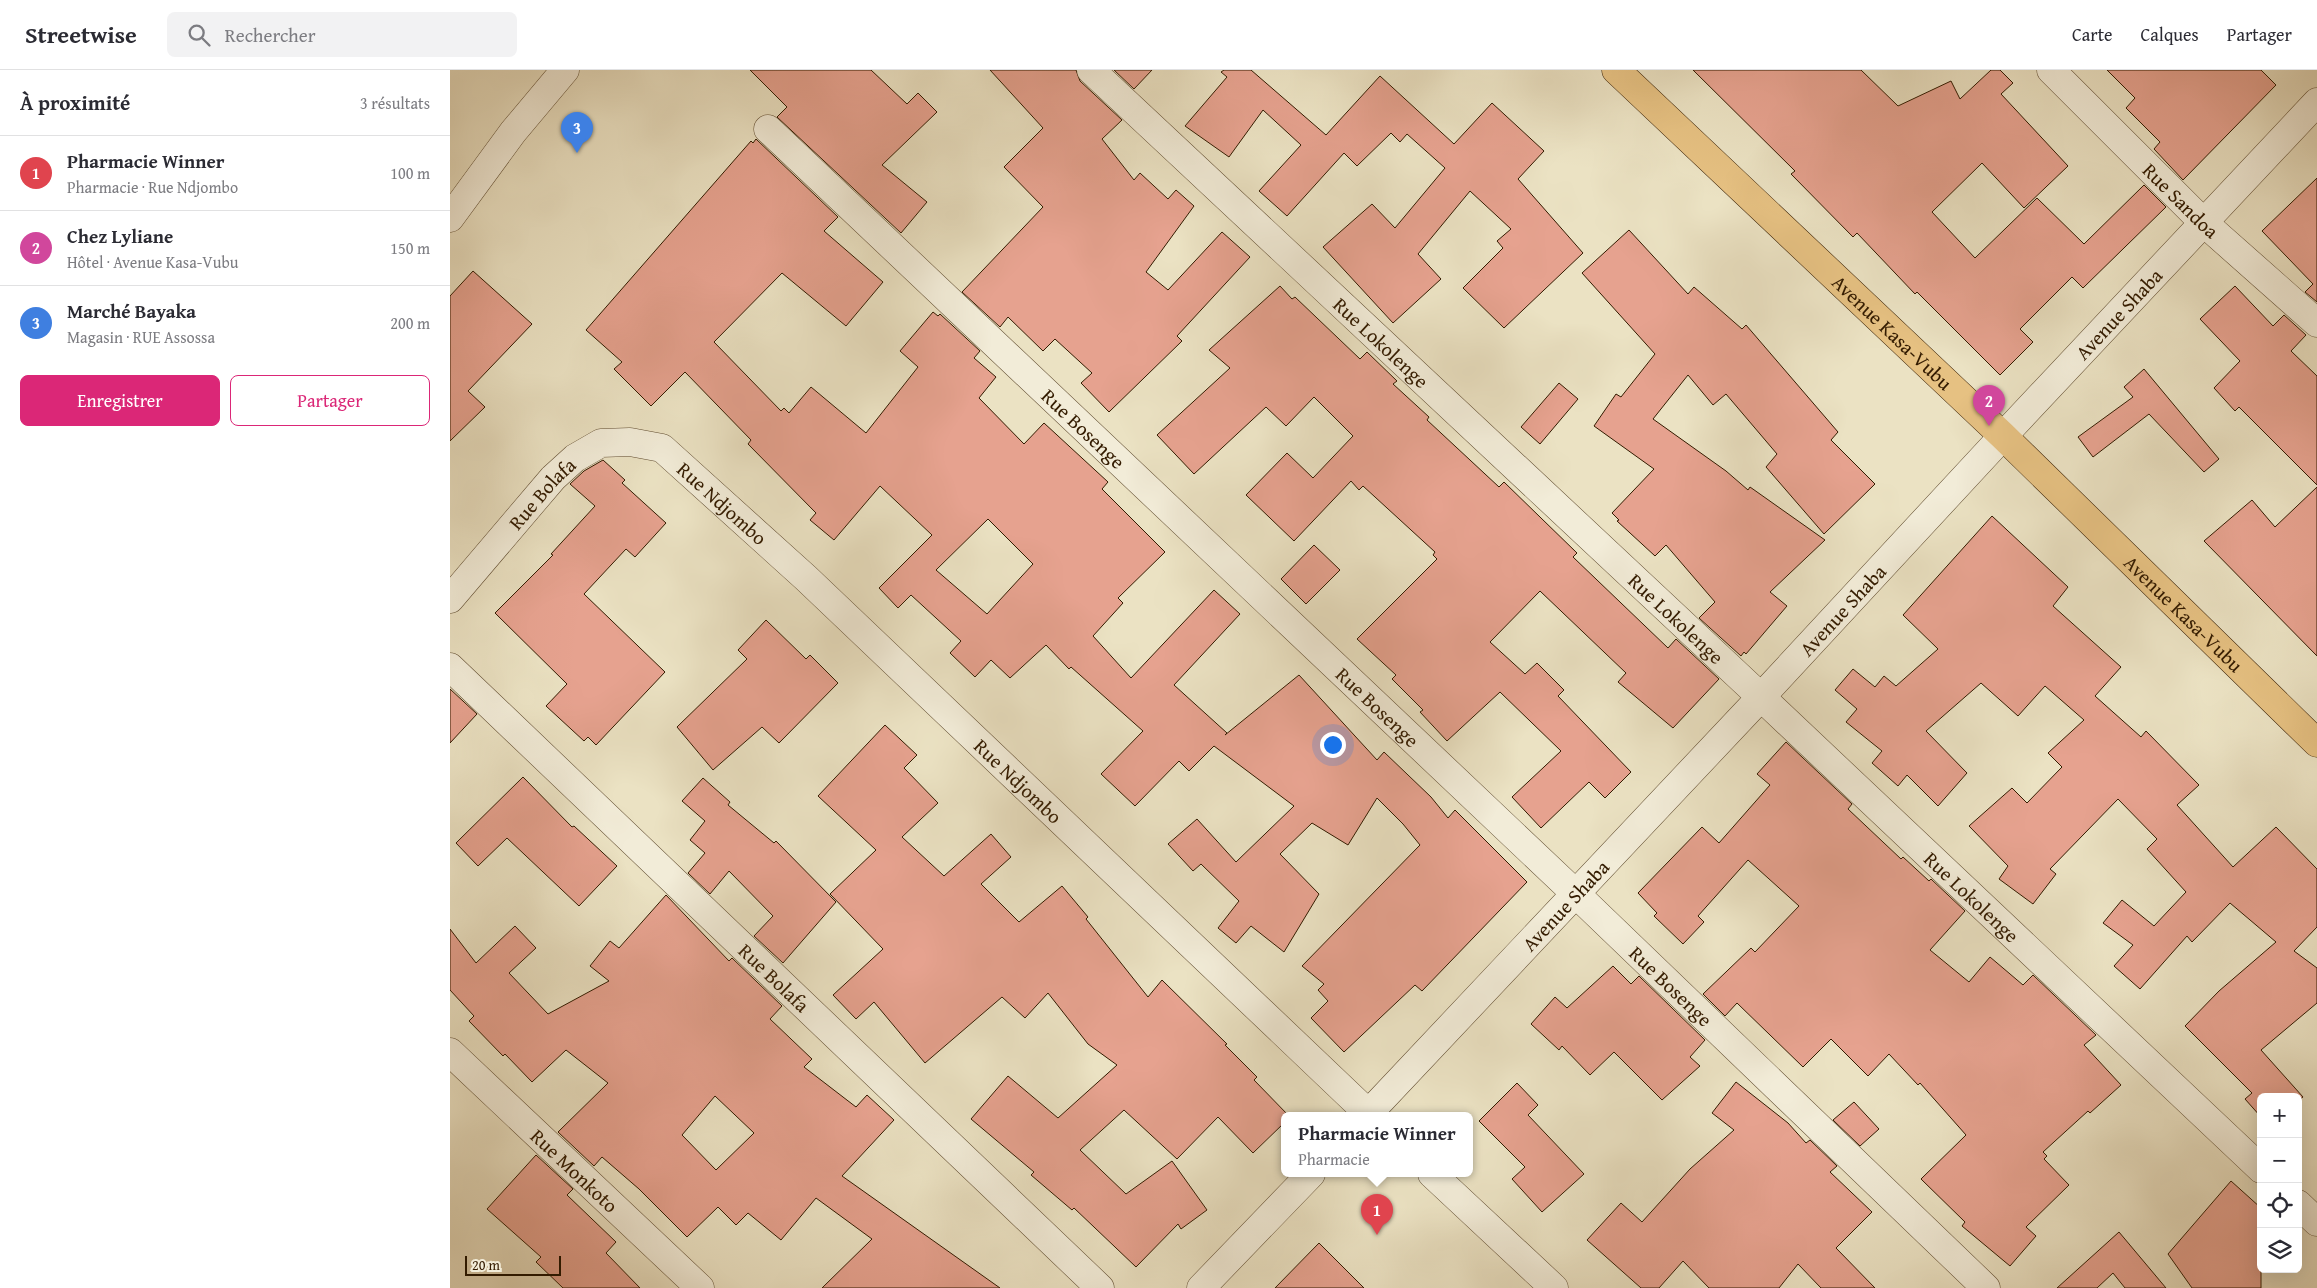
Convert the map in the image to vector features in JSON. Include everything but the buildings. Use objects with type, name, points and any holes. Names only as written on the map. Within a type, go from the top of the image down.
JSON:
[{"type":"main road","name":"Avenue Kasa-Vubu","points":[[1616,70],[2002,436],[2317,743]]},
{"type":"street","points":[[450,218],[513,132],[565,70]]},
{"type":"street","name":"Rue Lokolenge","points":[[1091,70],[1762,698],[2257,1165]]},
{"type":"street","name":"Rue Sandoa","points":[[2050,70],[2203,222],[2317,323]]},
{"type":"street","name":"Avenue Shaba","points":[[1371,1112],[1575,893],[1762,698],[2002,436],[2317,102]]},
{"type":"street","name":"Rue Bosenge","points":[[768,128],[1575,893],[1986,1288]]},
{"type":"street","name":"Rue Bolafa","points":[[450,599],[552,478],[575,458],[601,443],[630,442],[662,448]]},
{"type":"street","name":"Rue Ndjombo","points":[[662,448],[806,578],[1365,1112]]},
{"type":"street","name":"Rue Bolafa","points":[[450,667],[1100,1288]]},
{"type":"street","name":"Rue Monkoto","points":[[450,1052],[700,1288]]},
{"type":"street","points":[[1201,1288],[1308,1177]]},
{"type":"street","points":[[1435,1177],[1554,1288]]},
{"type":"street","points":[[2302,1208],[2317,1222]]},
{"type":"place","name":"Marché Bayaka","points":[[577,153]]},
{"type":"place","name":"Chez Lyliane","points":[[1989,426]]},
{"type":"place","name":"Pharmacie Winner","points":[[1377,1235]]}]
